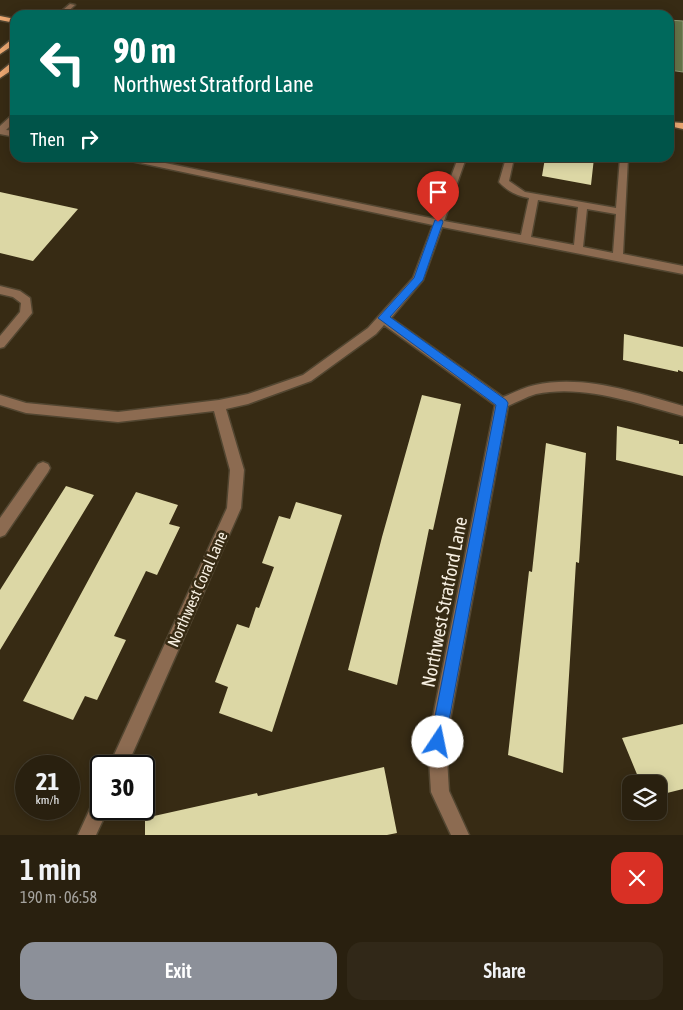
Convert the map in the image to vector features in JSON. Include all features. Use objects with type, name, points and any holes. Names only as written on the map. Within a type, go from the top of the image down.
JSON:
[{"type":"main road","points":[[0,52],[10,44]]},
{"type":"main road","points":[[0,76],[10,68]]},
{"type":"street","points":[[66,10],[72,5]]},
{"type":"street","points":[[0,131],[10,122]]},
{"type":"street","points":[[150,162],[525,240],[683,270]]},
{"type":"street","points":[[0,400],[26,408],[118,417],[219,405],[248,398],[307,378],[372,331],[418,280],[460,162]]},
{"type":"street","points":[[509,162],[504,182],[509,188],[522,194],[620,212]]},
{"type":"street","points":[[618,257],[624,162]]},
{"type":"street","points":[[525,240],[534,196]]},
{"type":"street","points":[[578,250],[582,205]]},
{"type":"street","points":[[0,290],[16,294],[26,301],[26,313],[0,344]]},
{"type":"street","points":[[383,318],[502,403],[537,389],[566,387],[606,392],[683,411]]},
{"type":"street","name":"Northwest Stratford Lane","points":[[460,835],[440,792],[438,742],[502,403]]},
{"type":"street","name":"Northwest Coral Lane","points":[[123,755],[234,508],[237,470],[219,405]]},
{"type":"street","points":[[0,530],[42,468]]},
{"type":"street","points":[[87,835],[94,820]]},
{"type":"shaded area","points":[[674,20],[683,21],[683,72],[674,71]]},
{"type":"building","points":[[544,162],[594,162],[591,185],[542,176]]},
{"type":"building","points":[[0,192],[78,209],[33,261],[0,253]]},
{"type":"building","points":[[624,334],[683,347],[683,372],[623,360]]},
{"type":"building","points":[[422,395],[461,404],[433,530],[429,529],[397,685],[348,670],[382,537]]},
{"type":"building","points":[[617,426],[679,441],[679,444],[683,444],[683,476],[616,460]]},
{"type":"building","points":[[546,443],[586,453],[579,563],[576,562],[563,773],[508,755],[529,571],[532,572]]},
{"type":"building","points":[[66,486],[94,495],[0,650],[0,590]]},
{"type":"building","points":[[136,492],[178,505],[169,524],[180,527],[157,575],[146,571],[114,636],[126,640],[97,700],[85,696],[73,720],[23,701]]},
{"type":"building","points":[[296,502],[342,515],[272,732],[219,713],[228,687],[215,682],[237,624],[249,628],[256,607],[259,608],[274,567],[262,563],[279,516],[290,519]]},
{"type":"building","points":[[683,724],[683,789],[667,793],[667,775],[637,775],[622,738]]},
{"type":"building","points":[[384,767],[397,833],[387,835],[145,835],[145,820],[155,820],[155,816],[257,793],[258,796]]},
{"type":"route","points":[[438,222],[418,280],[383,318],[502,403],[438,742]]}]
